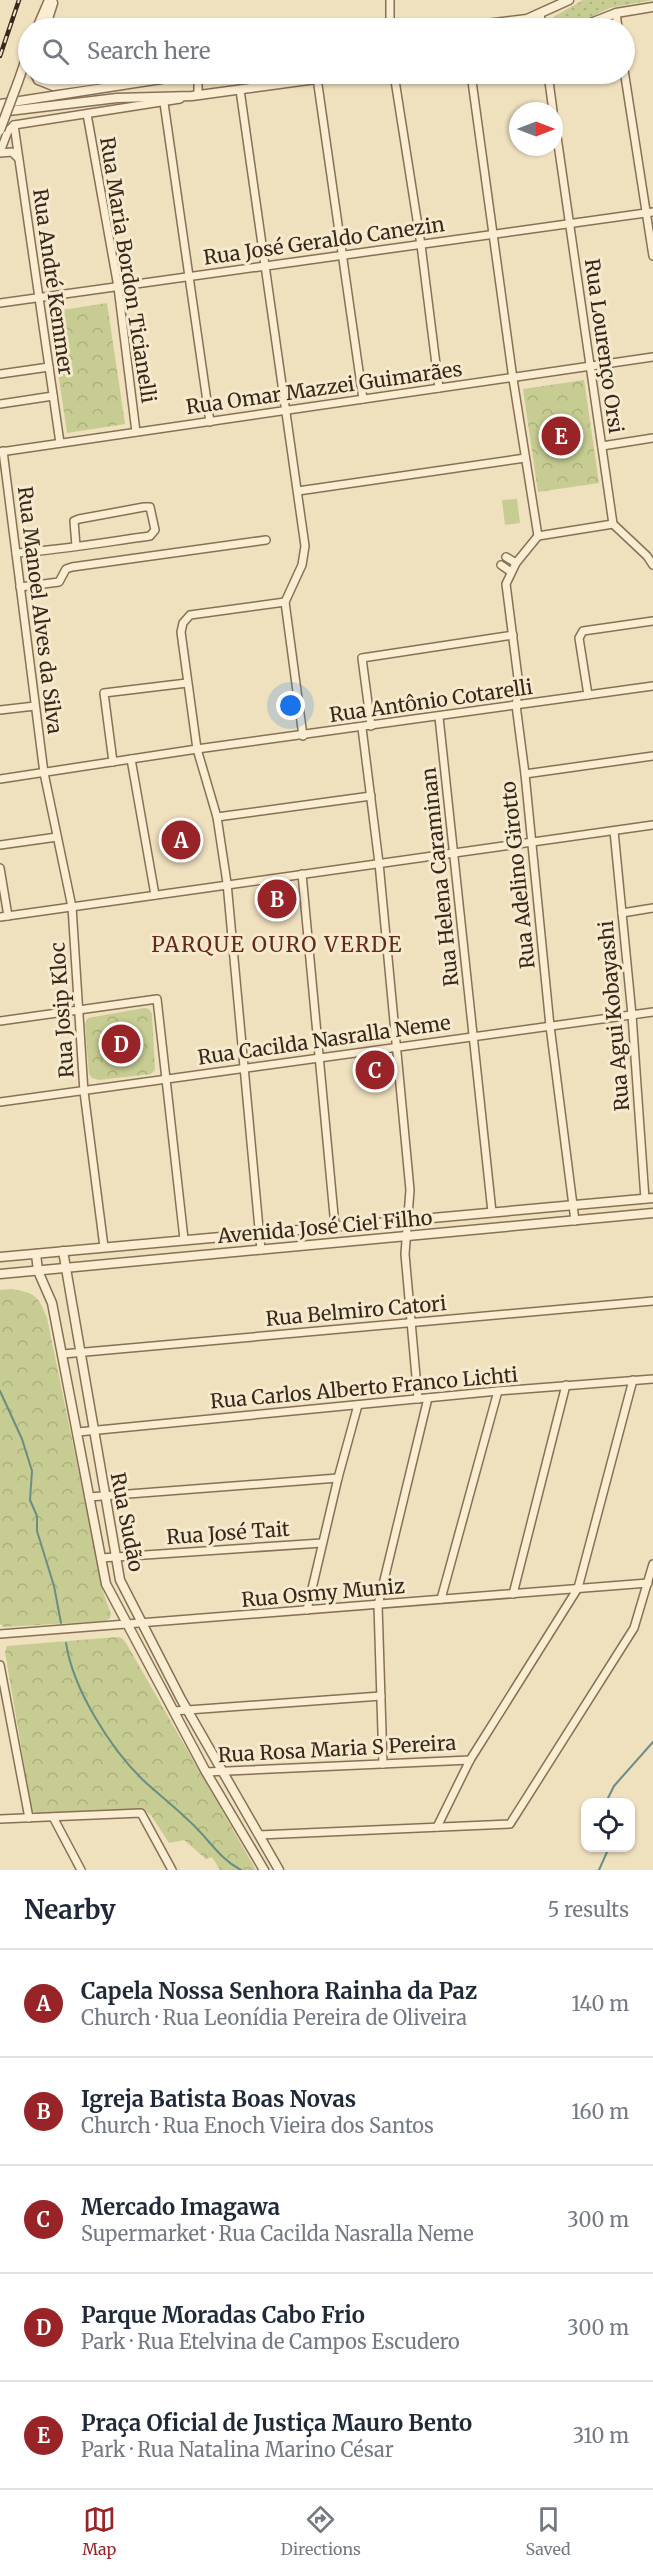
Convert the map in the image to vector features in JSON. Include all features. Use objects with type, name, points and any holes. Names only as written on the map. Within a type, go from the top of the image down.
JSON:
[{"type":"street","points":[[41,18],[49,0]]},
{"type":"street","points":[[48,18],[54,0]]},
{"type":"street","points":[[390,0],[390,18]]},
{"type":"street","points":[[529,18],[569,0]]},
{"type":"street","points":[[603,18],[616,13],[653,7]]},
{"type":"street","points":[[616,13],[617,18]]},
{"type":"street","points":[[540,14],[541,18]]},
{"type":"street","points":[[0,130],[18,82]]},
{"type":"street","points":[[48,84],[53,86],[68,84]]},
{"type":"street","points":[[0,104],[129,84]]},
{"type":"street","points":[[195,96],[197,84]]},
{"type":"street","points":[[18,158],[12,152],[0,152],[8,130],[14,125],[278,84]]},
{"type":"street","points":[[318,84],[363,399]]},
{"type":"street","points":[[396,84],[421,244],[439,388]]},
{"type":"street","points":[[472,84],[513,379],[538,536],[613,524],[647,556],[653,565]]},
{"type":"street","points":[[549,84],[552,102]]},
{"type":"street","points":[[627,84],[650,213],[653,256]]},
{"type":"street","points":[[240,90],[287,410],[305,556],[285,602],[303,736]]},
{"type":"street","points":[[0,112],[117,98],[195,96]]},
{"type":"street","points":[[164,103],[210,422]]},
{"type":"street","name":"Rua Maria Bordon Ticianelli","points":[[87,114],[117,287],[135,432]]},
{"type":"street","name":"Rua André Kemmer","points":[[14,125],[60,443]]},
{"type":"street","name":"Rua Lourenço Orsi","points":[[560,156],[613,524]]},
{"type":"street","name":"Rua José Geraldo Canezin","points":[[0,303],[650,213]]},
{"type":"street","name":"Rua Omar Mazzei Guimarães","points":[[1,451],[653,357]]},
{"type":"street","points":[[0,374],[49,367]]},
{"type":"street","points":[[0,404],[53,396]]},
{"type":"street","points":[[602,446],[653,438]]},
{"type":"street","name":"Rua Manoel Alves da Silva","points":[[1,451],[44,773]]},
{"type":"street","points":[[298,491],[525,458]]},
{"type":"street","points":[[16,553],[76,546],[150,536],[155,530],[152,511],[150,507],[144,507],[74,521],[76,546]]},
{"type":"street","name":"Rua Adelino Girotto","points":[[538,536],[516,563],[506,584],[519,686],[516,705],[550,1026],[575,1221]]},
{"type":"street","points":[[20,587],[59,582],[66,569],[72,567],[266,540]]},
{"type":"street","points":[[506,557],[516,563]]},
{"type":"street","points":[[501,565],[511,572]]},
{"type":"street","points":[[261,1250],[227,883],[217,817],[196,749],[181,632],[183,623],[190,615],[285,602]]},
{"type":"street","points":[[588,695],[579,638],[583,631],[653,621]]},
{"type":"street","points":[[371,726],[362,658],[513,635]]},
{"type":"street","points":[[113,762],[104,693],[188,683]]},
{"type":"street","name":"Rua Antônio Cotarelli","points":[[0,779],[196,749],[362,728],[653,686]]},
{"type":"street","points":[[0,710],[35,706]]},
{"type":"street","name":"Rua Helena Caraminan","points":[[439,717],[492,1212]]},
{"type":"street","points":[[362,728],[379,863],[410,1190],[405,1237],[418,1399]]},
{"type":"street","points":[[525,774],[653,756]]},
{"type":"street","points":[[131,759],[155,895]]},
{"type":"street","name":"Rua Josip Kloc","points":[[44,773],[72,907],[84,1092],[104,1248]]},
{"type":"street","points":[[217,817],[371,796]]},
{"type":"street","points":[[0,868],[4,916],[653,825]]},
{"type":"street","name":"Rua Agui Kobayashi","points":[[614,831],[649,1199]]},
{"type":"street","points":[[0,845],[57,837]]},
{"type":"street","points":[[302,874],[335,1226]]},
{"type":"street","points":[[622,913],[653,908]]},
{"type":"street","points":[[0,1021],[157,999],[184,1239]]},
{"type":"street","name":"Rua Cacilda Nasralla Neme","points":[[0,1102],[653,1012]]},
{"type":"street","name":"Avenida José Ciel Filho","points":[[0,1257],[649,1199]]},
{"type":"street","name":"Avenida José Ciel Filho","points":[[0,1275],[653,1213]]},
{"type":"street","name":"Rua Sudão","points":[[63,1251],[120,1580],[188,1711],[279,1870]]},
{"type":"street","name":"Rua Sudão","points":[[36,1254],[38,1271],[52,1303],[63,1354],[106,1584],[206,1772],[264,1870]]},
{"type":"street","name":"Rua Belmiro Catori","points":[[63,1354],[653,1301]]},
{"type":"street","name":"Rua Carlos Alberto Franco Lichti","points":[[78,1432],[498,1391],[653,1379]]},
{"type":"street","points":[[437,1827],[470,1760],[578,1588],[633,1380]]},
{"type":"street","points":[[513,1594],[566,1385]]},
{"type":"street","points":[[441,1599],[498,1391]]},
{"type":"street","points":[[383,1764],[378,1605],[428,1398]]},
{"type":"street","points":[[308,1610],[322,1543],[358,1405]]},
{"type":"street","points":[[89,1497],[338,1478]]},
{"type":"street","name":"Rua José Tait","points":[[101,1558],[322,1543]]},
{"type":"street","points":[[258,1835],[510,1824],[634,1628],[653,1564]]},
{"type":"street","name":"Rua Osmy Muniz","points":[[0,1634],[648,1583]]},
{"type":"street","points":[[0,1665],[29,1818]]},
{"type":"street","points":[[174,1711],[381,1696]]},
{"type":"street","name":"Rua Rosa Maria S Pereira","points":[[206,1772],[470,1760]]},
{"type":"street","points":[[0,1819],[141,1813],[171,1870]]},
{"type":"street","points":[[53,1817],[81,1870]]},
{"type":"green space","points":[[583,0],[653,0],[609,8],[590,18],[552,18]]},
{"type":"green space","points":[[107,303],[125,424],[67,433],[49,312]]},
{"type":"green space","points":[[584,380],[599,483],[538,492],[523,389]]},
{"type":"green space","points":[[517,499],[520,523],[505,525],[502,500]]},
{"type":"green space","points":[[149,1009],[152,1014],[155,1070],[151,1074],[99,1080],[92,1078],[89,1074],[85,1024],[88,1018]]},
{"type":"green space","points":[[11,1289],[35,1296],[47,1318],[104,1595],[111,1614],[110,1618],[105,1621],[4,1627],[0,1624],[0,1290]]},
{"type":"green space","points":[[122,1638],[126,1643],[256,1870],[220,1870],[212,1857],[206,1859],[184,1840],[169,1843],[151,1815],[144,1810],[39,1813],[32,1811],[5,1652],[7,1646]]},
{"type":"waterway","points":[[0,1391],[22,1439],[32,1471],[30,1500],[37,1516],[37,1531],[54,1586],[61,1623]]},
{"type":"waterway","points":[[66,1643],[76,1679],[85,1698],[118,1752],[143,1780],[195,1826],[219,1853],[241,1870]]},
{"type":"waterway","points":[[608,1798],[614,1786],[653,1742]]},
{"type":"waterway","points":[[599,1870],[607,1852]]},
{"type":"railway","points":[[0,56],[19,0]]},
{"type":"place","name":"Praça Oficial de Justiça Mauro Bento","points":[[561,436]]},
{"type":"place","name":"Capela Nossa Senhora Rainha da Paz","points":[[181,840]]},
{"type":"place","name":"Igreja Batista Boas Novas","points":[[277,899]]},
{"type":"place","name":"Parque Moradas Cabo Frio","points":[[121,1044]]},
{"type":"place","name":"Mercado Imagawa","points":[[375,1070]]},
{"type":"district","name":"PARQUE OURO VERDE","points":[[277,945]]}]
